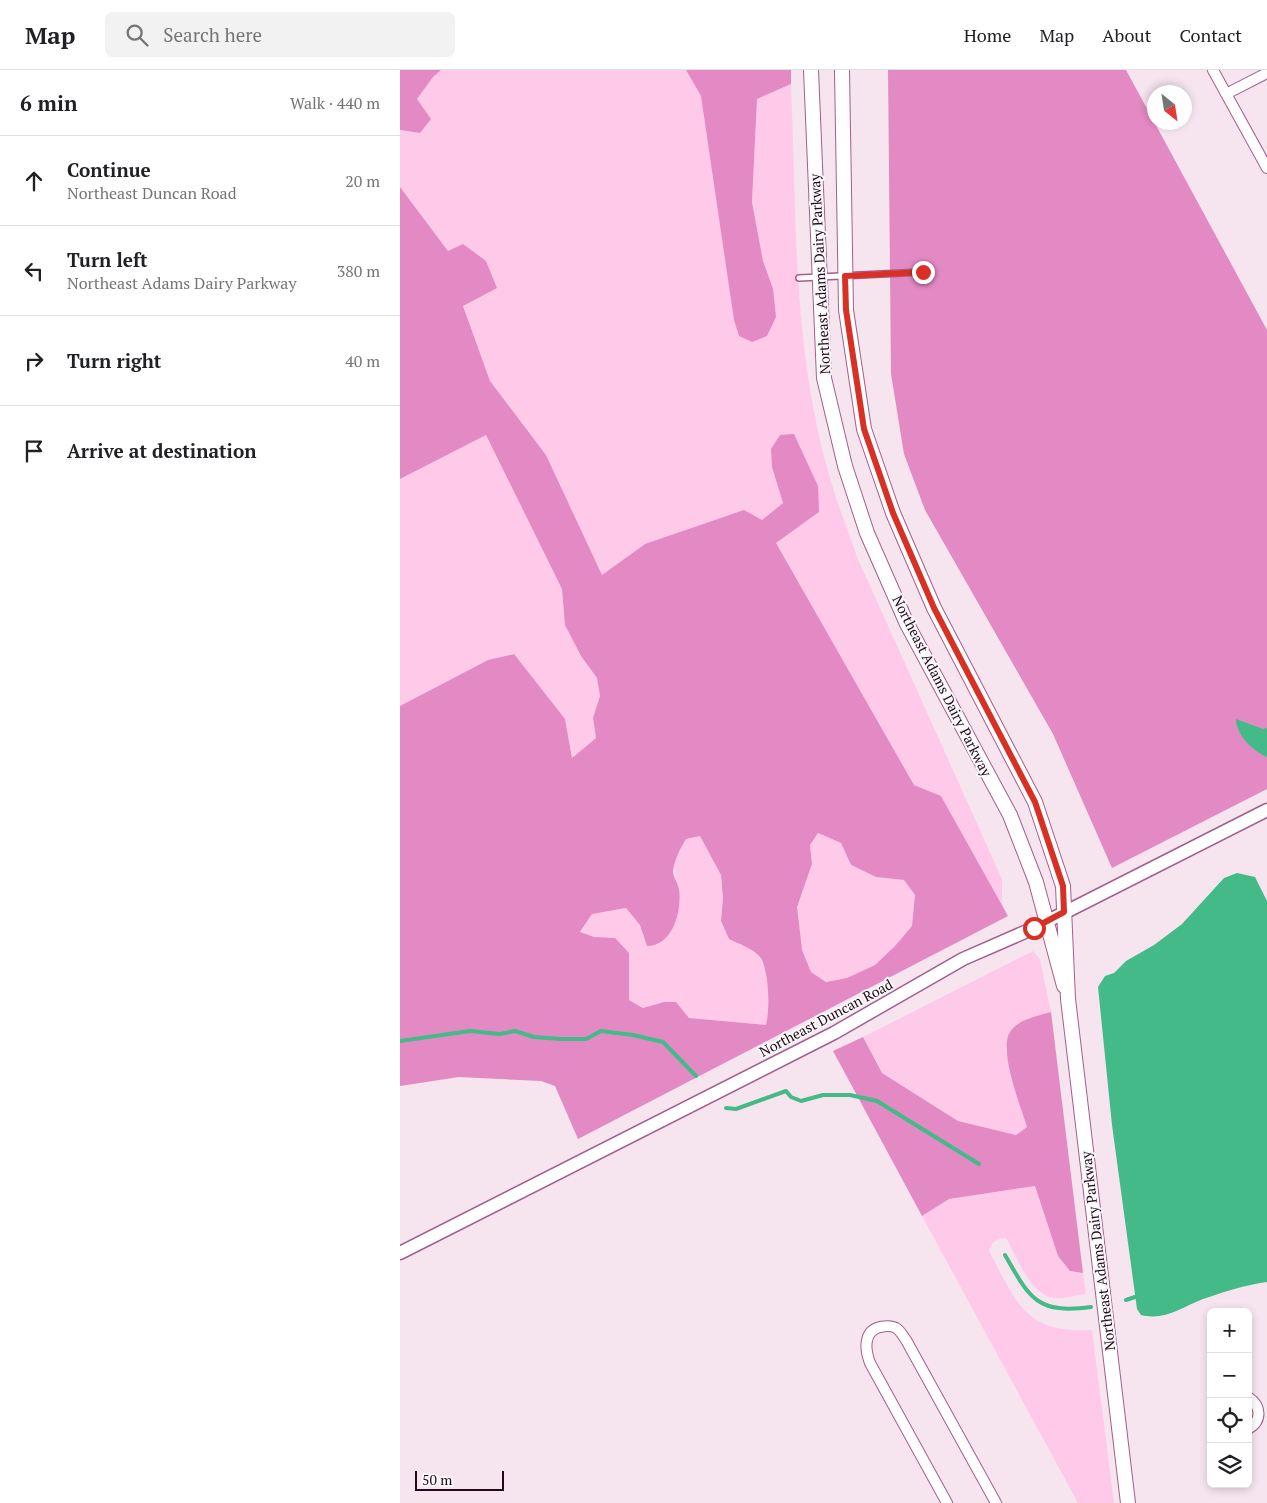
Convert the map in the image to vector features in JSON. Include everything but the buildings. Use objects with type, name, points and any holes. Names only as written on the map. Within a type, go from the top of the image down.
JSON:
[{"type":"main road","name":"Northeast Adams Dairy Parkway","points":[[811,70],[824,378],[845,466],[867,533],[907,624],[1010,815],[1036,882],[1055,959],[1068,999]]},
{"type":"main road","name":"Northeast Adams Dairy Parkway","points":[[842,70],[846,310],[864,429],[893,513],[934,608],[1035,802],[1063,886],[1068,999],[1128,1503]]},
{"type":"street","points":[[1213,70],[1267,168]]},
{"type":"street","points":[[1226,94],[1267,73]]},
{"type":"street","name":"Northeast Duncan Road","points":[[400,1253],[834,1033],[963,959],[1047,921],[1267,810]]},
{"type":"street","points":[[947,1503],[870,1363],[866,1352],[867,1337],[875,1328],[886,1326],[896,1328],[906,1340],[996,1503]]},
{"type":"street","points":[[1252,1427],[1259,1417],[1262,1405]]},
{"type":"lane","points":[[799,278],[923,272]]},
{"type":"shaded area","points":[[400,70],[441,70],[433,77],[417,99],[431,119],[420,133],[400,130]]},
{"type":"shaded area","points":[[441,70],[686,70],[701,96],[773,289],[763,261],[752,202],[757,99],[791,84],[799,296],[809,380],[824,456],[858,559],[1002,879],[1002,906],[941,796],[914,785],[776,543],[819,512],[779,489],[783,503],[762,520],[645,544],[602,575],[546,455],[490,381],[463,306],[448,251],[400,187],[400,130],[420,133],[417,99],[433,76]]},
{"type":"shaded area","points":[[686,70],[791,70],[791,84],[757,99],[752,202],[763,261],[773,289],[776,317],[767,336],[752,342],[739,336],[734,320],[701,96]]},
{"type":"shaded area","points":[[888,70],[1126,70],[1147,109],[1147,130],[1159,130],[1267,330],[1267,789],[1112,868],[1053,734],[925,510],[904,454],[891,374]]},
{"type":"shaded area","points":[[400,187],[448,251],[463,244],[486,261],[497,288],[463,306],[490,381],[546,455],[602,575],[645,544],[744,510],[762,520],[783,503],[772,467],[771,449],[780,435],[794,434],[818,486],[819,512],[776,543],[914,785],[941,796],[1008,916],[578,1139],[555,1086],[541,1081],[459,1077],[400,1086],[400,706],[488,660],[514,654],[565,719],[572,758],[596,738],[593,718],[600,696],[597,678],[581,656],[565,625],[562,589],[486,435],[400,479]],"holes":[[[818,833],[841,843],[851,865],[876,877],[904,880],[915,895],[912,926],[895,946],[875,965],[847,978],[826,982],[811,972],[802,950],[797,907],[812,864],[810,845]],[[700,836],[721,875],[723,898],[721,921],[729,939],[752,950],[762,960],[768,992],[766,1025],[689,1018],[676,1002],[664,1002],[643,1008],[629,1000],[629,953],[615,938],[594,937],[580,932],[592,914],[626,908],[640,925],[647,946],[663,940],[674,926],[679,907],[679,889],[673,871],[676,858],[686,839]]]},
{"type":"shaded area","points":[[486,435],[562,589],[565,625],[581,656],[597,678],[600,696],[593,718],[596,738],[572,758],[565,719],[488,660],[400,706],[400,479]]},
{"type":"shaded area","points":[[1236,719],[1263,729],[1267,728],[1267,757],[1256,751],[1246,742],[1239,731]]},
{"type":"shaded area","points":[[818,833],[841,843],[851,865],[876,877],[904,880],[915,894],[912,926],[895,946],[875,965],[847,978],[826,982],[811,972],[802,950],[798,932],[797,907],[812,864],[810,845]]},
{"type":"shaded area","points":[[700,835],[721,875],[723,898],[721,921],[729,939],[759,956],[764,967],[768,992],[767,1025],[689,1018],[664,1002],[644,1008],[629,1000],[628,953],[615,939],[594,937],[580,933],[592,914],[626,908],[640,925],[647,946],[679,888],[674,868],[679,852],[686,839]]},
{"type":"shaded area","points":[[1237,873],[1255,877],[1267,901],[1267,1282],[1203,1299],[1166,1315],[1141,1315],[1137,1309],[1112,1125],[1098,987],[1105,976],[1114,973],[1126,961],[1154,945],[1182,924],[1224,878]]},
{"type":"shaded area","points":[[1033,951],[1040,959],[1051,1012],[1026,1019],[1005,1049],[1027,1127],[1016,1135],[958,1121],[882,1073],[863,1037]]},
{"type":"shaded area","points":[[1051,1012],[1083,1273],[1070,1271],[1058,1256],[1035,1186],[949,1199],[922,1216],[833,1051],[863,1037],[882,1073],[958,1121],[1016,1135],[1027,1127],[1012,1079],[1007,1052],[1007,1040],[1010,1032],[1018,1024]]},
{"type":"shaded area","points":[[1035,1186],[1058,1256],[1070,1271],[1083,1273],[1086,1294],[1058,1298],[1045,1295],[1031,1283],[1006,1238],[995,1241],[989,1251],[1007,1286],[1026,1312],[1052,1327],[1069,1330],[1092,1330],[1114,1503],[1078,1503],[922,1216],[949,1199]]},
{"type":"waterway","points":[[400,1041],[470,1031],[500,1034],[515,1031],[534,1037],[586,1039],[601,1031],[633,1035],[663,1042],[696,1076]]},
{"type":"waterway","points":[[726,1108],[736,1109],[786,1091],[791,1097],[801,1101],[823,1095],[850,1095],[877,1101],[979,1164]]},
{"type":"waterway","points":[[1005,1255],[1021,1283],[1037,1300],[1058,1308],[1091,1307]]},
{"type":"waterway","points":[[1126,1300],[1135,1297]]},
{"type":"route","points":[[923,272],[845,276],[846,310],[864,429],[893,513],[934,608],[976,685],[1035,802],[1063,886],[1064,912],[1034,928]]}]
